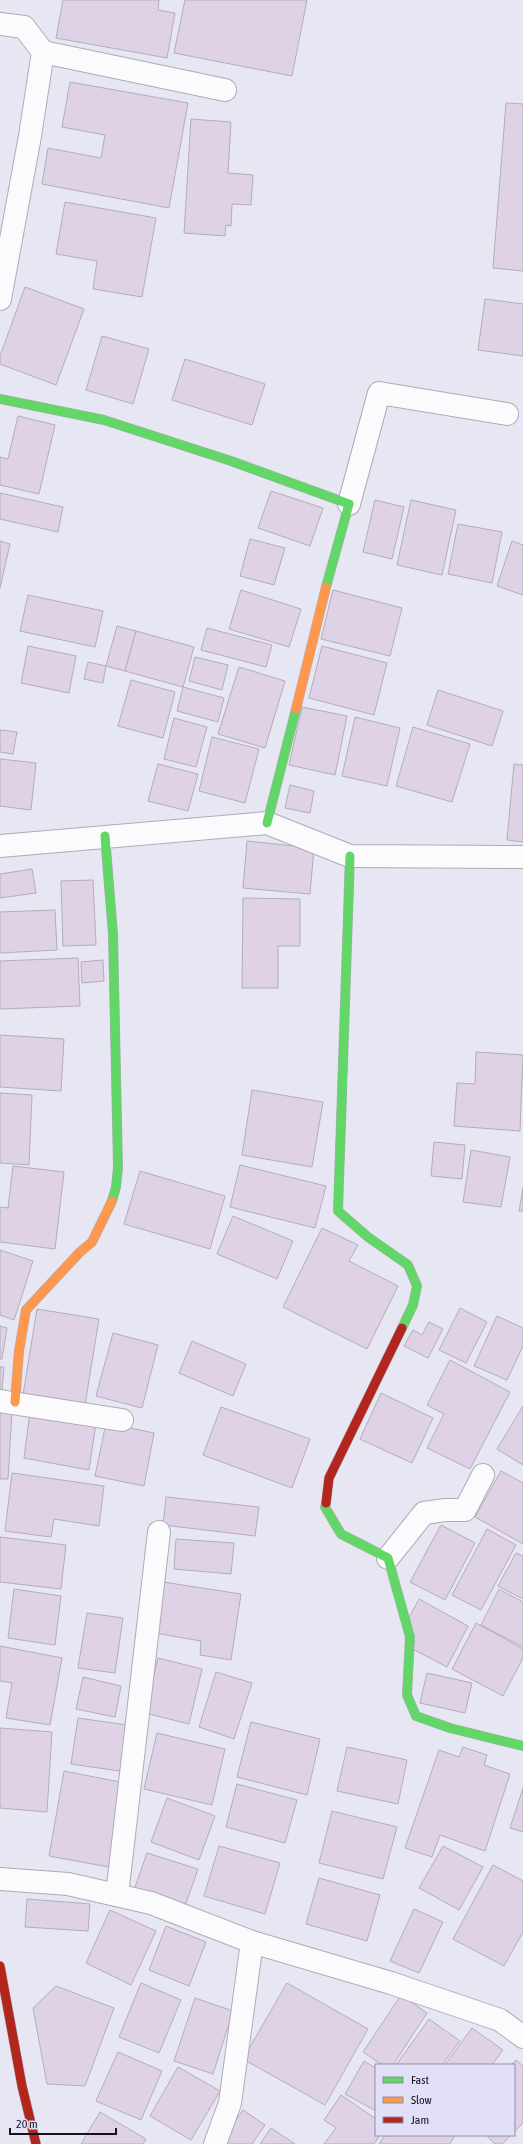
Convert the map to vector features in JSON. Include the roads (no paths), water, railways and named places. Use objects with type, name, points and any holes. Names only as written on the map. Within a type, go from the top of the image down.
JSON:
[{"type":"street","points":[[0,24],[24,27],[43,52],[225,90]]},
{"type":"street","points":[[0,299],[30,136],[43,52]]},
{"type":"street","points":[[267,823],[330,571],[379,393],[507,414]]},
{"type":"street","points":[[0,399],[104,420],[231,461],[349,504]]},
{"type":"street","points":[[0,846],[267,823],[350,856],[523,857]]},
{"type":"street","points":[[105,836],[113,934],[118,1168],[116,1187],[110,1210],[92,1242],[80,1252],[26,1310],[19,1351],[7,1402],[122,1420]]},
{"type":"street","points":[[350,856],[338,1211],[368,1237],[408,1265],[417,1286],[413,1305],[329,1478],[325,1506],[341,1534],[388,1558],[410,1637],[407,1695],[416,1716],[450,1728],[523,1746]]},
{"type":"street","points":[[388,1558],[424,1513],[445,1510],[465,1510],[483,1475]]},
{"type":"street","points":[[117,1895],[159,1532]]},
{"type":"street","points":[[0,1879],[68,1884],[151,1903],[252,1942],[391,1983],[500,2020],[523,2037]]},
{"type":"street","points":[[216,2144],[230,2102],[252,1942]]},
{"type":"street","points":[[0,1966],[22,2086],[36,2144]]}]
